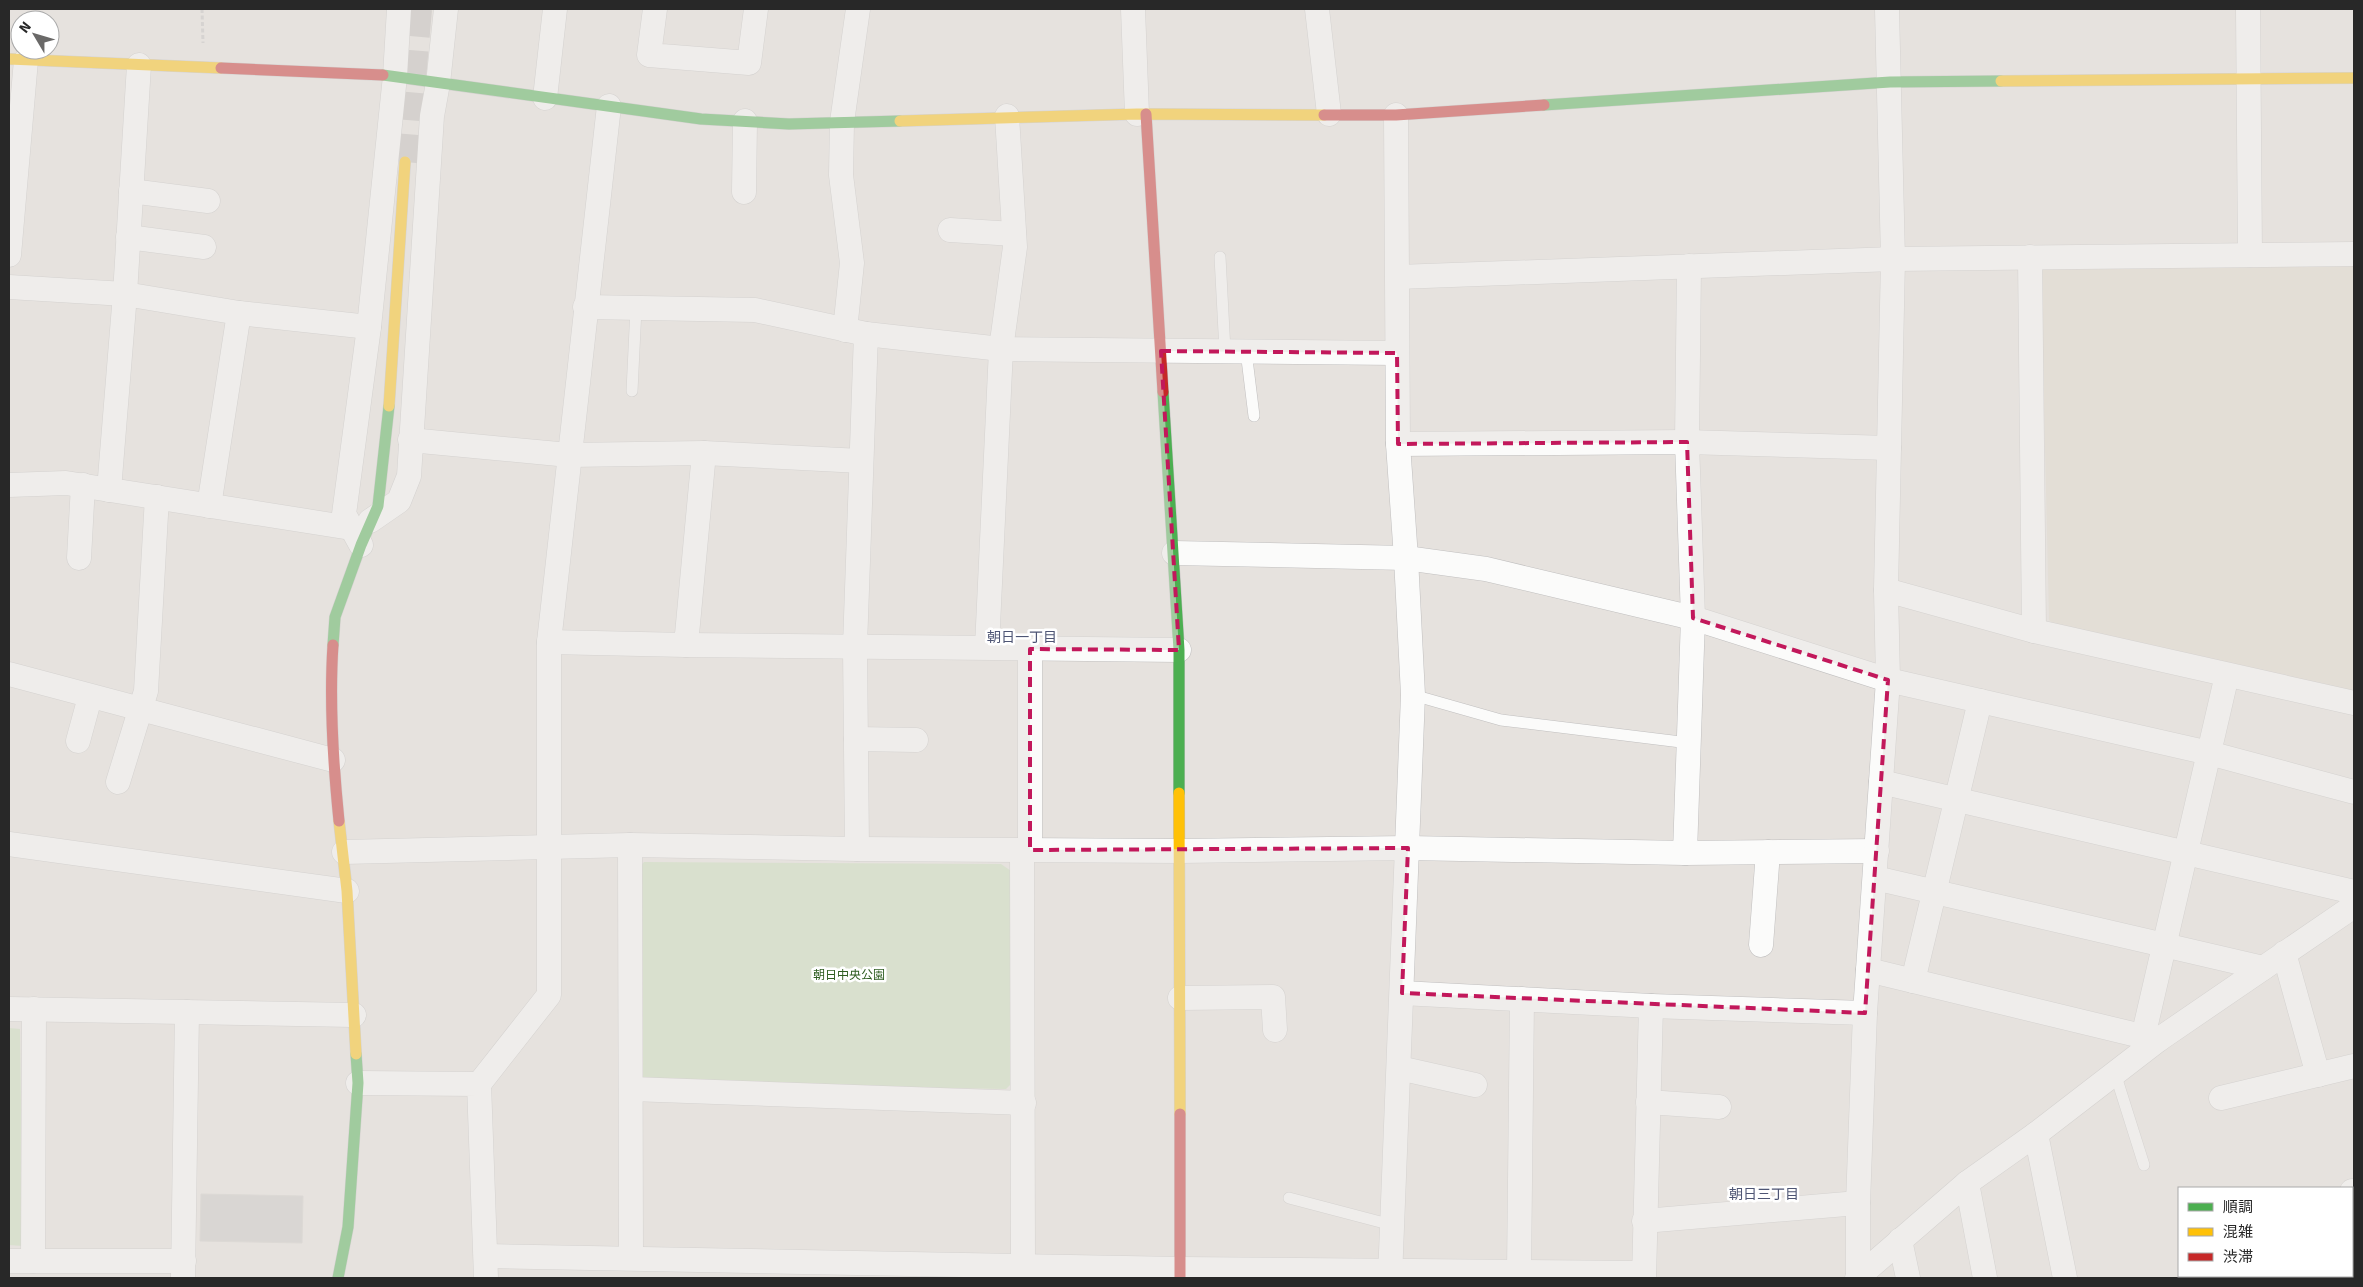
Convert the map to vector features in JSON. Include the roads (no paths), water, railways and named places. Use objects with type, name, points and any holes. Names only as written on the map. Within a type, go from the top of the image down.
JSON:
[{"type":"street","points":[[361,531],[344,514],[369,327],[395,76],[399,9]]},
{"type":"street","points":[[9,485],[66,483],[83,485],[361,531],[399,502],[409,476],[432,116],[438,83],[446,9]]},
{"type":"street","points":[[545,98],[555,9]]},
{"type":"street","points":[[655,9],[649,55],[749,63],[756,9]]},
{"type":"street","points":[[857,849],[855,646],[861,461],[852,263],[841,175],[842,122],[858,9]]},
{"type":"street","points":[[1133,9],[1162,351],[1179,650],[1180,1274]]},
{"type":"street","points":[[1317,9],[1329,114]]},
{"type":"street","points":[[1858,1278],[1858,1204],[1865,1012],[1888,680],[1886,590],[1893,259],[1887,9]]},
{"type":"street","points":[[2248,9],[2250,255]]},
{"type":"street","points":[[9,254],[18,60],[395,76],[701,119],[789,124],[1007,116],[1142,114],[1396,115],[1890,82],[2354,78]]},
{"type":"street","points":[[109,490],[125,294],[139,65]]},
{"type":"street","points":[[609,106],[549,642],[547,846],[549,995],[479,1084],[486,1267],[631,1257],[796,1270],[1023,1266],[1180,1274],[1519,1273],[1644,1276],[1651,1006]]},
{"type":"street","points":[[1390,1274],[1413,695],[1398,444],[1396,115]]},
{"type":"street","points":[[987,647],[1001,348],[1015,247],[1007,116]]},
{"type":"street","points":[[744,192],[745,121]]},
{"type":"street","points":[[338,1278],[348,1227],[358,1083],[344,852],[333,760],[330,690],[334,618],[361,531],[378,506],[392,372],[405,162]]},
{"type":"street","points":[[131,191],[208,201]]},
{"type":"street","points":[[950,230],[1014,234]]},
{"type":"street","points":[[128,237],[204,247]]},
{"type":"street","points":[[1398,277],[1893,259],[2354,254]]},
{"type":"street","points":[[2030,258],[2034,631]]},
{"type":"street","points":[[1685,853],[1693,618],[1687,442],[1689,266]]},
{"type":"street","points":[[9,287],[125,294],[239,313],[369,327]]},
{"type":"street","points":[[585,307],[755,310],[856,332],[1001,348],[1397,353]]},
{"type":"street","points":[[209,506],[239,313]]},
{"type":"street","points":[[410,440],[569,455],[704,453],[861,461]]},
{"type":"street","points":[[1398,444],[1687,442],[1889,448]]},
{"type":"street","points":[[686,645],[704,453]]},
{"type":"street","points":[[79,558],[83,485]]},
{"type":"street","points":[[118,782],[146,691],[157,497]]},
{"type":"street","points":[[1174,553],[1406,558],[1486,568],[1693,618],[1888,680],[2209,753],[2354,792]]},
{"type":"street","points":[[1886,590],[2034,631],[2354,703]]},
{"type":"street","points":[[549,642],[1179,650]]},
{"type":"street","points":[[1023,1266],[1026,850],[1030,649]]},
{"type":"street","points":[[9,674],[333,760]]},
{"type":"street","points":[[2151,1038],[2164,945],[2227,674]]},
{"type":"street","points":[[78,741],[90,697]]},
{"type":"street","points":[[1913,981],[1980,701]]},
{"type":"street","points":[[856,738],[916,740]]},
{"type":"street","points":[[1882,782],[2354,892]]},
{"type":"street","points":[[9,844],[347,891]]},
{"type":"street","points":[[344,852],[630,845],[857,849],[1180,851],[1408,848],[1685,853],[1876,851]]},
{"type":"street","points":[[630,845],[631,1257]]},
{"type":"street","points":[[1761,945],[1768,852]]},
{"type":"street","points":[[1874,878],[2263,968]]},
{"type":"street","points":[[1858,1278],[1967,1183],[2036,1134],[2115,1073],[2151,1038],[2263,968],[2354,906]]},
{"type":"street","points":[[2284,953],[2318,1075]]},
{"type":"street","points":[[1868,970],[2151,1038]]},
{"type":"street","points":[[1402,993],[1651,1006],[1865,1012]]},
{"type":"street","points":[[1180,998],[1273,997],[1275,1030]]},
{"type":"street","points":[[1519,1273],[1522,999]]},
{"type":"street","points":[[9,1009],[354,1015]]},
{"type":"street","points":[[33,1261],[34,1009]]},
{"type":"street","points":[[9,1261],[184,1270],[187,1012]]},
{"type":"street","points":[[2221,1098],[2354,1066]]},
{"type":"street","points":[[1399,1068],[1474,1085]]},
{"type":"street","points":[[358,1083],[479,1084]]},
{"type":"street","points":[[630,1089],[1024,1103]]},
{"type":"street","points":[[1648,1102],[1719,1107]]},
{"type":"street","points":[[2036,1134],[2065,1278]]},
{"type":"street","points":[[1967,1183],[1985,1278]]},
{"type":"street","points":[[1644,1221],[1858,1204]]},
{"type":"street","points":[[1900,1240],[1908,1278]]},
{"type":"lane","points":[[1220,257],[1236,351],[1254,416]]},
{"type":"lane","points":[[632,391],[636,308]]},
{"type":"lane","points":[[1413,695],[1501,720],[1689,743]]},
{"type":"lane","points":[[2115,1073],[2144,1165]]},
{"type":"lane","points":[[1289,1198],[1392,1225]]},
{"type":"tunnel","points":[[405,162],[418,9]]},
{"type":"district","name":"朝日一丁目","points":[[1022,637]]},
{"type":"district","name":"朝日三丁目","points":[[1764,1194]]},
{"type":"park label","name":"朝日中央公園","points":[[849,975]]}]
